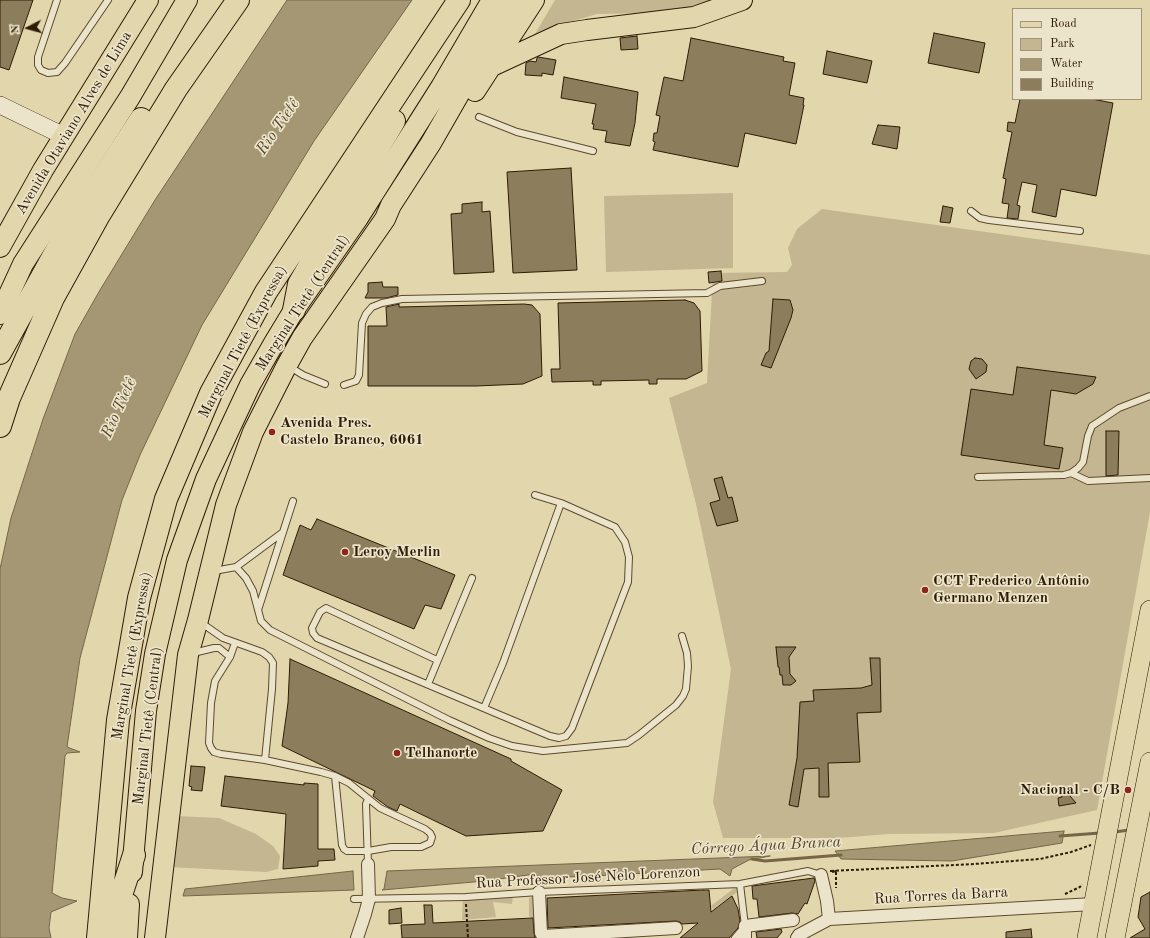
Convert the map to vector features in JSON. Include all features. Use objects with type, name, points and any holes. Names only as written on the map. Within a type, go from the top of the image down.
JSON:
[{"type":"highway","name":"Avenida Otaviano Alves de Lima","points":[[0,247],[43,170],[148,0]]},
{"type":"highway","points":[[0,314],[23,264],[130,97],[187,0]]},
{"type":"highway","points":[[0,426],[8,398],[53,298],[99,215],[176,90],[238,0]]},
{"type":"highway","name":"Marginal Tietê (Expressa)","points":[[98,938],[118,720],[139,598],[166,499],[211,393],[266,292],[459,0]]},
{"type":"highway","name":"Marginal Tietê (Central)","points":[[127,938],[146,711],[155,654],[177,560],[206,479],[250,385],[294,310],[358,218],[441,87],[492,0]]},
{"type":"highway","points":[[155,938],[188,655],[226,505],[253,432],[302,338],[385,219],[392,205],[431,143],[513,0]]},
{"type":"highway","points":[[385,219],[403,199],[492,66],[534,0]]},
{"type":"highway","points":[[492,66],[561,34],[694,17],[742,0]]},
{"type":"highway","points":[[294,310],[299,284],[429,63],[438,30]]},
{"type":"highway","points":[[0,353],[65,235],[152,102],[176,90]]},
{"type":"highway","points":[[0,280],[77,159],[120,102],[130,97]]},
{"type":"highway","points":[[115,938],[122,892],[134,855]]},
{"type":"main road","points":[[0,105],[64,136]]},
{"type":"main road","points":[[1087,938],[1150,610]]},
{"type":"main road","points":[[1115,938],[1150,762]]},
{"type":"street","points":[[357,938],[366,914],[369,899],[368,864]]},
{"type":"street","points":[[825,874],[829,919]]},
{"type":"street","points":[[539,892],[541,934],[543,936],[676,928]]},
{"type":"street","name":"Rua Torres da Barra","points":[[797,938],[799,935],[829,919],[1093,904]]},
{"type":"street","points":[[745,932],[792,920]]},
{"type":"lane","points":[[57,0],[40,45],[38,57],[38,65],[41,70],[48,73],[57,72],[65,63],[108,0]]},
{"type":"lane","points":[[479,117],[517,132],[593,151]]},
{"type":"lane","points":[[971,210],[980,218],[989,220],[1080,231]]},
{"type":"lane","points":[[344,386],[356,381],[359,375],[362,323],[366,314],[372,308],[382,303],[402,299],[707,293],[720,286],[762,281]]},
{"type":"lane","points":[[287,365],[303,375],[325,384]]},
{"type":"lane","points":[[978,477],[1064,475],[1071,473],[1083,462],[1088,436],[1092,426],[1119,408],[1150,396]]},
{"type":"lane","points":[[1071,473],[1088,481],[1150,478]]},
{"type":"lane","points":[[437,660],[326,608],[320,612],[312,628],[313,633],[317,638],[550,736],[559,738],[566,736],[572,728],[628,582],[628,557],[625,542],[614,527],[561,503],[535,495]]},
{"type":"lane","points":[[258,610],[293,501]]},
{"type":"lane","points":[[484,708],[503,663],[561,503]]},
{"type":"lane","points":[[209,572],[236,567],[282,533]]},
{"type":"lane","points":[[236,567],[246,578],[253,591],[261,621],[270,630],[489,738],[512,746],[543,751],[627,743],[676,705],[686,689],[688,666],[687,653],[682,636]]},
{"type":"lane","points":[[428,684],[472,578]]},
{"type":"lane","points":[[198,620],[223,638],[262,652],[269,657],[273,663],[265,760]]},
{"type":"lane","points":[[235,643],[230,657],[214,681],[209,743],[214,752],[265,760],[335,776],[360,790],[368,799],[380,808],[430,832],[432,840],[427,845],[421,847],[391,847],[368,851],[347,851],[342,845],[335,776]]},
{"type":"lane","points":[[188,655],[203,650],[219,648],[230,657]]},
{"type":"lane","points":[[368,799],[366,804],[368,864]]},
{"type":"lane","name":"Rua Professor José Nelo Lorenzon","points":[[354,899],[466,897],[539,892],[740,884],[801,871],[825,874]]},
{"type":"lane","points":[[735,938],[745,932],[740,884]]},
{"type":"path","points":[[825,874],[836,871],[1040,859],[1071,852],[1093,844],[1092,850]]},
{"type":"path","points":[[836,871],[837,895]]},
{"type":"path","points":[[1064,895],[1080,887],[1083,881]]},
{"type":"path","points":[[466,897],[468,938]]},
{"type":"green space","points":[[555,0],[722,0],[719,2],[653,13],[597,14],[560,25],[532,39]]},
{"type":"green space","points":[[733,193],[733,268],[606,272],[604,196]]},
{"type":"green space","points":[[822,209],[1150,255],[1150,512],[1097,810],[994,833],[889,834],[838,838],[723,838],[713,802],[731,669],[696,504],[669,398],[707,383],[713,273],[787,272],[792,265],[788,248],[797,229]]},
{"type":"green space","points":[[176,816],[219,818],[256,834],[273,846],[280,856],[278,869],[266,872],[169,867]]},
{"type":"green space","points":[[737,886],[739,891],[713,909],[711,906]]},
{"type":"green space","points":[[513,895],[512,904],[493,902],[496,917],[462,920],[463,898]]},
{"type":"green space","points":[[535,896],[541,938],[534,938],[537,933],[536,921],[529,916],[529,898]]},
{"type":"water","name":"Rio Tietê","points":[[287,0],[412,0],[314,141],[202,325],[140,455],[122,500],[80,658],[67,747],[80,752],[67,753],[65,756],[52,893],[62,898],[77,901],[51,912],[49,928],[51,938],[0,938],[0,569],[11,518],[43,419],[75,334],[155,200]]},
{"type":"water","points":[[1064,831],[1062,843],[952,861],[841,859],[835,851]]},
{"type":"water","points":[[770,856],[749,860],[732,869],[730,876],[720,869],[541,878],[535,874],[485,881],[382,890],[384,889],[387,871]]},
{"type":"water","points":[[353,871],[354,890],[183,896],[185,889]]},
{"type":"building","points":[[0,0],[33,0],[9,70],[0,67]]},
{"type":"building","points":[[934,33],[985,43],[979,73],[928,63]]},
{"type":"building","points":[[637,36],[638,49],[621,50],[620,38]]},
{"type":"building","points":[[691,38],[784,57],[783,61],[795,63],[789,95],[804,98],[796,144],[745,133],[738,167],[653,150],[655,142],[653,141],[654,133],[657,133],[660,116],[656,115],[664,77],[683,81]]},
{"type":"building","points":[[827,51],[872,61],[867,83],[823,74]]},
{"type":"building","points":[[538,57],[556,60],[553,75],[542,73],[542,76],[525,75],[526,63],[530,61],[536,62]]},
{"type":"building","points":[[564,77],[638,92],[635,123],[630,146],[605,142],[607,131],[593,129],[594,124],[592,124],[596,104],[561,98]]},
{"type":"building","points":[[1020,100],[1097,100],[1113,103],[1096,196],[1061,189],[1056,217],[1032,212],[1037,185],[1022,182],[1017,205],[1020,206],[1018,219],[1007,218],[1009,204],[1002,203],[1006,179],[1003,178],[1012,132],[1007,131],[1008,122],[1015,123]]},
{"type":"building","points":[[878,125],[900,127],[897,149],[872,144]]},
{"type":"building","points":[[571,168],[577,270],[513,273],[507,172]]},
{"type":"building","points":[[482,202],[482,212],[490,211],[494,272],[454,274],[451,214],[462,213],[462,204]]},
{"type":"building","points":[[943,206],[953,208],[950,223],[940,222]]},
{"type":"building","points":[[721,271],[722,281],[709,283],[708,272]]},
{"type":"building","points":[[382,282],[383,287],[398,287],[398,295],[386,298],[365,298],[368,292],[368,283]]},
{"type":"building","points":[[773,299],[790,300],[793,310],[771,368],[761,365],[766,353],[769,351]]},
{"type":"building","points":[[685,300],[694,303],[700,311],[702,371],[686,379],[657,379],[657,384],[649,384],[649,380],[601,381],[601,385],[593,385],[593,381],[552,382],[551,369],[560,369],[558,303]]},
{"type":"building","points":[[399,304],[399,307],[532,305],[540,314],[542,376],[523,384],[476,386],[368,386],[368,326],[387,326],[386,307]]},
{"type":"building","points":[[975,358],[982,359],[987,365],[986,372],[976,379],[969,369],[971,361]]},
{"type":"building","points":[[1017,367],[1096,377],[1093,384],[1076,394],[1051,390],[1044,445],[1063,448],[1059,469],[961,455],[971,389],[1013,395]]},
{"type":"building","points":[[1106,431],[1119,431],[1118,475],[1106,476]]},
{"type":"building","points":[[722,477],[728,498],[732,497],[738,521],[717,526],[710,503],[720,500],[714,479]]},
{"type":"building","name":"Leroy Merlin","points":[[317,519],[455,575],[441,609],[425,605],[414,629],[283,575],[300,525],[311,530]]},
{"type":"building","points":[[776,647],[796,647],[789,657],[790,674],[796,681],[791,685],[783,685],[782,675],[780,675],[778,667]]},
{"type":"building","points":[[870,658],[880,658],[881,712],[857,713],[860,762],[828,763],[829,797],[819,797],[819,768],[804,769],[798,807],[789,805],[797,758],[800,702],[814,701],[813,690],[861,688],[872,685]]},
{"type":"building","name":"Telhanorte","points":[[290,659],[511,759],[511,761],[562,790],[543,831],[466,836],[400,804],[397,811],[388,807],[373,796],[375,791],[282,746],[288,703]]},
{"type":"building","points":[[191,766],[205,767],[202,791],[191,790],[192,787],[189,786]]},
{"type":"building","points":[[225,776],[304,785],[304,783],[318,784],[318,849],[334,849],[335,860],[318,861],[318,866],[283,869],[286,814],[221,806]]},
{"type":"building","points":[[1070,789],[1070,796],[1076,803],[1059,806],[1058,798],[1062,797],[1061,790]]},
{"type":"building","points":[[814,878],[815,881],[807,904],[805,903],[798,914],[792,913],[759,917],[757,899],[753,899],[752,886]]},
{"type":"building","points":[[709,890],[711,912],[732,896],[738,909],[740,921],[738,928],[729,938],[680,938],[698,923],[682,924],[676,921],[548,928],[547,898]]},
{"type":"building","points":[[1150,892],[1150,938],[1130,938],[1145,929],[1138,917],[1141,897]]},
{"type":"building","points":[[424,905],[432,905],[433,923],[533,918],[535,938],[402,938],[401,925],[425,924]]},
{"type":"building","points":[[401,908],[402,923],[389,924],[389,910]]},
{"type":"building","points":[[781,929],[782,932],[777,938],[757,938],[756,932]]},
{"type":"building","points":[[1031,929],[1032,938],[1006,938],[1006,932]]},
{"type":"waterway","name":"Córrego Água Branca","points":[[1114,832],[1130,830]]},
{"type":"waterway","name":"Córrego Água Branca","points":[[1060,836],[1100,833]]},
{"type":"waterway","name":"Córrego Água Branca","points":[[752,859],[765,861],[841,855]]},
{"type":"place","name":"Avenida Pres. Castelo Branco, 6061","points":[[272,432]]},
{"type":"place","name":"Leroy Merlin","points":[[345,552]]},
{"type":"place","name":"CCT Frederico Antônio Germano Menzen","points":[[925,590]]},
{"type":"place","name":"Telhanorte","points":[[397,753]]},
{"type":"place","name":"Nacional - C/B","points":[[1128,790]]}]
